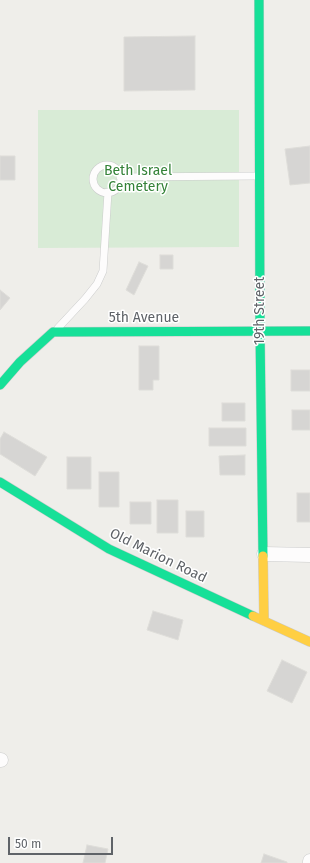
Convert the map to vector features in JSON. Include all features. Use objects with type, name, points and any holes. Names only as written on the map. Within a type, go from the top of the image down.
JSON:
[{"type":"street","name":"19th Street","points":[[260,0],[260,331],[264,621]]},
{"type":"street","name":"5th Avenue","points":[[54,332],[310,331]]},
{"type":"street","points":[[0,385],[20,362],[54,332]]},
{"type":"street","name":"Old Marion Road","points":[[0,482],[108,549],[310,642]]},
{"type":"street","points":[[264,554],[310,555]]},
{"type":"lane","points":[[109,165],[117,169],[120,177],[119,186],[108,192],[99,190],[94,183],[93,178],[100,167],[109,165]]},
{"type":"lane","points":[[120,177],[260,176]]},
{"type":"lane","points":[[54,332],[85,299],[97,284],[103,271],[108,192]]},
{"type":"green space","name":"Beth Israel Cemetery","points":[[38,110],[239,110],[239,247],[38,248]]},
{"type":"building","points":[[195,36],[195,90],[124,91],[124,37]]},
{"type":"building","points":[[310,146],[310,183],[290,185],[285,149]]},
{"type":"building","points":[[0,156],[15,156],[15,180],[0,180]]},
{"type":"building","points":[[160,255],[173,255],[173,269],[160,269]]},
{"type":"building","points":[[139,262],[148,266],[134,295],[126,290]]},
{"type":"building","points":[[0,290],[10,298],[0,310]]},
{"type":"building","points":[[139,346],[159,346],[159,380],[153,380],[153,390],[139,390]]},
{"type":"building","points":[[291,370],[310,370],[310,391],[291,391]]},
{"type":"building","points":[[222,403],[245,403],[245,421],[222,421]]},
{"type":"building","points":[[292,410],[310,410],[310,430],[292,430]]},
{"type":"building","points":[[209,428],[246,428],[246,446],[209,446]]},
{"type":"building","points":[[4,432],[47,457],[35,476],[0,454],[0,439]]},
{"type":"building","points":[[245,455],[245,475],[220,475],[219,456]]},
{"type":"building","points":[[67,457],[91,457],[91,489],[67,489]]},
{"type":"building","points":[[99,472],[119,472],[119,507],[99,507]]},
{"type":"building","points":[[297,493],[310,493],[310,522],[297,522]]},
{"type":"building","points":[[157,500],[178,500],[178,533],[157,533]]},
{"type":"building","points":[[130,502],[151,502],[151,524],[130,524]]},
{"type":"building","points":[[186,511],[204,511],[204,537],[186,537]]},
{"type":"building","points":[[153,611],[183,620],[178,640],[147,630]]},
{"type":"building","points":[[282,660],[307,672],[292,703],[267,691]]},
{"type":"building","points":[[87,845],[108,849],[105,863],[83,863]]},
{"type":"building","points":[[264,854],[287,862],[287,863],[261,863]]},
{"type":"traffic: fast","points":[[259,0],[260,331],[263,556]]},
{"type":"traffic: fast","points":[[0,385],[20,362],[53,332],[310,331]]},
{"type":"traffic: fast","points":[[0,482],[109,549],[253,616]]},
{"type":"traffic: slow","points":[[263,556],[264,621]]},
{"type":"traffic: slow","points":[[253,616],[310,642]]}]
